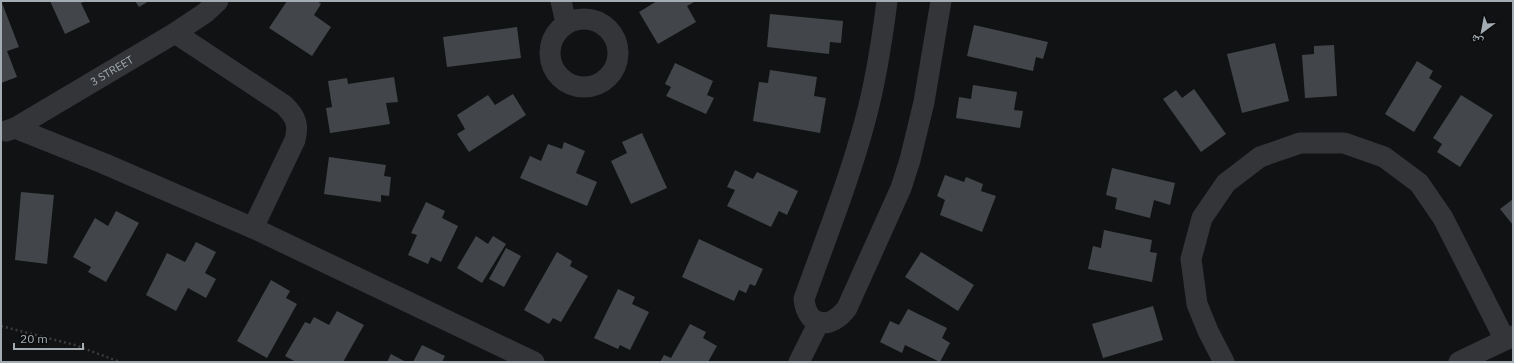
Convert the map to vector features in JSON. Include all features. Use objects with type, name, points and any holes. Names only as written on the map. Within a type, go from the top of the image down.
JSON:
[{"type":"street","name":"3 STREET","points":[[8,130],[175,33],[205,13],[218,1]]},
{"type":"street","points":[[561,1],[566,23]]},
{"type":"street","points":[[888,1],[880,52],[866,120],[849,173],[804,299],[805,309],[810,317],[819,322],[827,323],[836,321],[842,316],[847,308],[901,188],[918,131],[941,1]]},
{"type":"street","points":[[175,33],[284,105],[292,112],[296,121],[298,131],[295,140],[253,228]]},
{"type":"street","points":[[8,130],[112,167],[253,228],[534,362]]},
{"type":"street","points":[[1224,362],[1208,331],[1197,304],[1191,259],[1202,218],[1226,183],[1260,157],[1300,143],[1344,143],[1384,157],[1419,183],[1443,218],[1509,338],[1459,362]]},
{"type":"street","points":[[799,362],[819,322]]},
{"type":"path","points":[[1,326],[75,345],[120,362]]},
{"type":"building","points":[[50,1],[86,1],[81,3],[90,22],[65,34]]},
{"type":"building","points":[[135,1],[149,1],[139,7]]},
{"type":"building","points":[[287,1],[317,1],[321,4],[314,15],[331,27],[312,56],[269,28]]},
{"type":"building","points":[[657,1],[696,1],[687,6],[696,22],[658,44],[639,12]]},
{"type":"building","points":[[1,3],[19,47],[7,51],[17,77],[1,83]]},
{"type":"building","points":[[770,14],[843,21],[841,43],[830,42],[829,54],[767,47]]},
{"type":"building","points":[[974,25],[1048,42],[1043,59],[1036,57],[1033,71],[967,56]]},
{"type":"building","points":[[517,27],[521,58],[447,67],[443,37]]},
{"type":"building","points":[[1275,43],[1289,101],[1242,113],[1227,54]]},
{"type":"building","points":[[1334,45],[1337,96],[1305,98],[1302,55],[1314,54],[1314,46]]},
{"type":"building","points":[[1417,61],[1433,71],[1429,78],[1442,86],[1414,132],[1385,114]]},
{"type":"building","points":[[675,63],[713,81],[707,95],[714,98],[706,114],[666,96],[671,87],[665,84]]},
{"type":"building","points":[[770,70],[817,77],[814,96],[826,98],[820,133],[753,121],[759,82],[768,83]]},
{"type":"building","points":[[394,77],[398,102],[386,103],[390,124],[330,133],[326,108],[332,107],[328,81],[347,78],[348,84]]},
{"type":"building","points":[[973,85],[1017,92],[1014,110],[1023,111],[1020,128],[956,118],[959,97],[971,99]]},
{"type":"building","points":[[1194,89],[1226,134],[1201,152],[1163,99],[1176,90],[1182,98]]},
{"type":"building","points":[[513,94],[526,115],[469,152],[457,134],[465,129],[457,115],[488,95],[495,105]]},
{"type":"building","points":[[1461,95],[1493,115],[1460,167],[1437,152],[1442,144],[1433,138]]},
{"type":"building","points":[[642,133],[667,188],[631,204],[611,161],[627,153],[622,142]]},
{"type":"building","points":[[564,142],[585,151],[576,173],[597,182],[587,206],[520,178],[530,156],[541,161],[548,144],[562,149]]},
{"type":"building","points":[[329,157],[386,165],[384,176],[391,177],[389,196],[381,195],[381,202],[324,194]]},
{"type":"building","points":[[1112,168],[1175,183],[1170,205],[1154,200],[1150,218],[1115,209],[1117,198],[1106,195]]},
{"type":"building","points":[[735,170],[753,179],[757,172],[798,191],[787,215],[779,211],[771,227],[727,206],[735,190],[727,187]]},
{"type":"building","points":[[945,175],[964,182],[966,177],[983,184],[981,191],[996,196],[982,232],[940,215],[945,200],[937,196]]},
{"type":"building","points":[[21,192],[54,195],[47,264],[15,260]]},
{"type":"building","points":[[1513,199],[1513,225],[1500,209]]},
{"type":"building","points":[[426,202],[445,211],[442,218],[458,226],[441,262],[431,257],[428,264],[408,255],[417,235],[411,233]]},
{"type":"building","points":[[116,211],[139,223],[106,282],[88,272],[91,267],[73,257],[95,218],[108,226]]},
{"type":"building","points":[[1104,230],[1152,240],[1150,252],[1157,253],[1152,282],[1088,269],[1093,246],[1101,248]]},
{"type":"building","points":[[476,236],[488,244],[493,236],[506,244],[482,283],[457,268]]},
{"type":"building","points":[[699,239],[763,269],[755,286],[750,284],[746,293],[739,290],[734,301],[682,277]]},
{"type":"building","points":[[196,242],[216,252],[205,273],[216,279],[206,298],[188,288],[176,311],[146,295],[167,253],[185,262]]},
{"type":"building","points":[[506,248],[521,256],[504,287],[489,279]]},
{"type":"building","points":[[557,252],[572,261],[570,266],[588,276],[561,322],[553,318],[549,324],[524,310]]},
{"type":"building","points":[[921,252],[974,285],[958,311],[905,277]]},
{"type":"building","points":[[271,280],[290,291],[286,298],[297,304],[267,358],[237,341]]},
{"type":"building","points":[[618,289],[635,297],[632,304],[649,312],[630,350],[620,345],[618,349],[594,338]]},
{"type":"building","points":[[1153,306],[1163,340],[1103,358],[1092,324]]},
{"type":"building","points":[[908,309],[947,328],[942,338],[950,343],[940,362],[905,345],[902,353],[880,342],[890,321],[899,325]]},
{"type":"building","points":[[337,311],[364,325],[343,362],[296,362],[285,356],[305,322],[310,324],[314,317],[329,325]]},
{"type":"building","points":[[690,324],[706,332],[703,338],[717,346],[708,362],[660,362],[664,355],[671,358]]},
{"type":"building","points":[[422,345],[445,356],[442,362],[413,362]]},
{"type":"building","points":[[391,354],[406,362],[387,362]]}]
